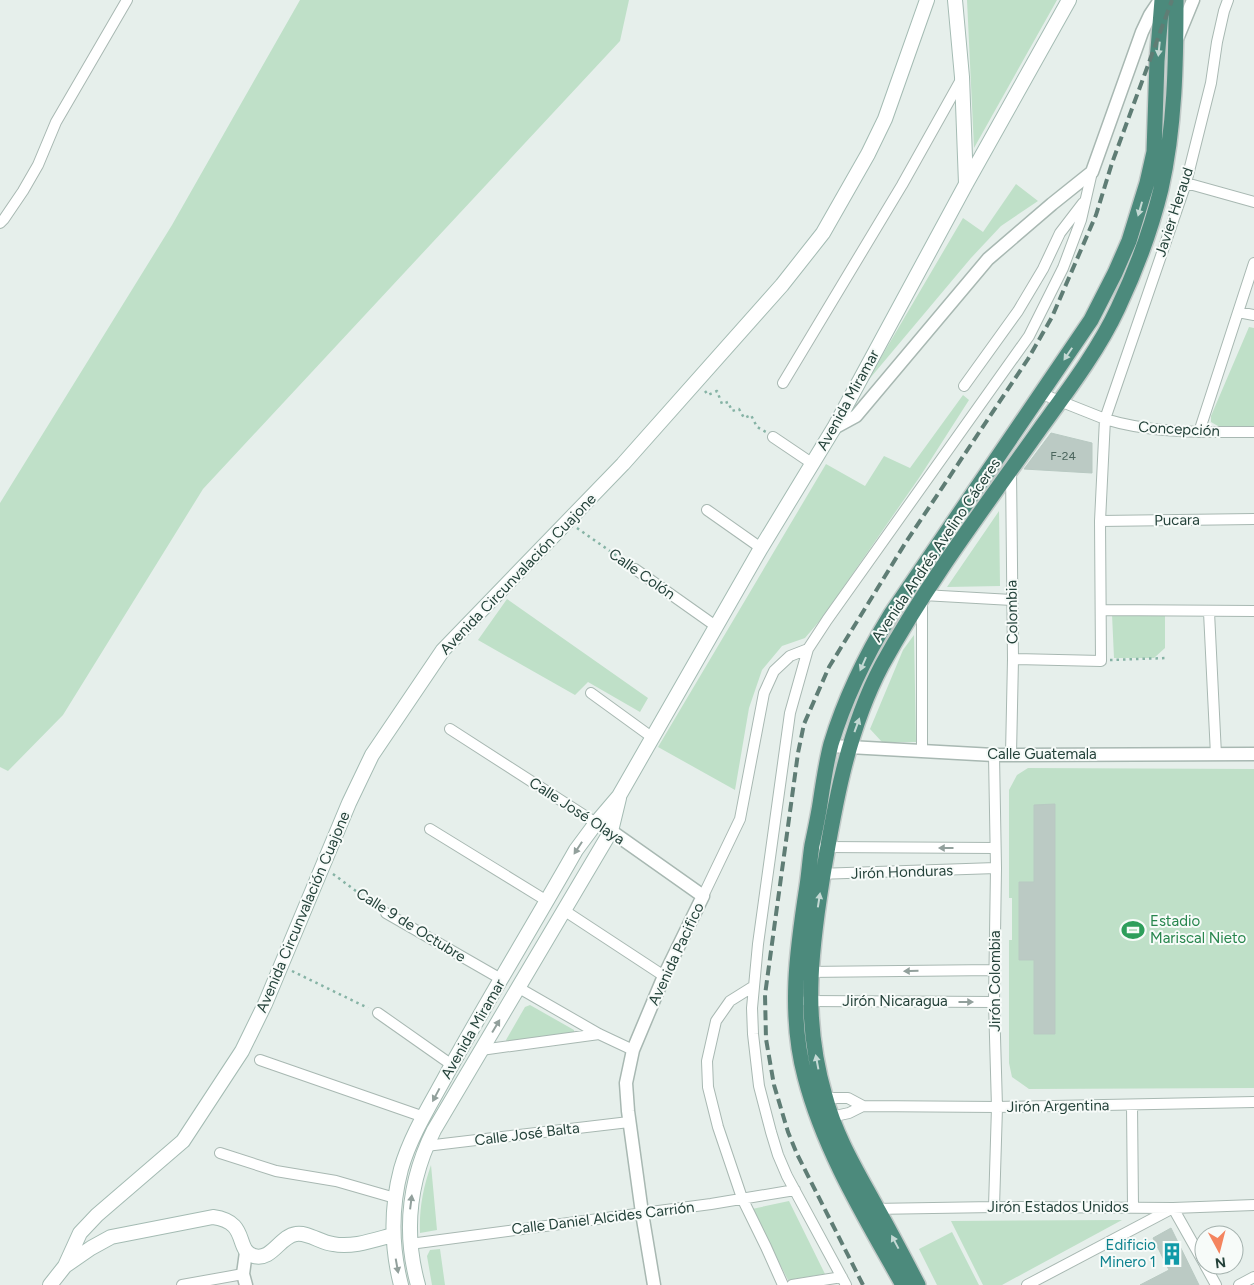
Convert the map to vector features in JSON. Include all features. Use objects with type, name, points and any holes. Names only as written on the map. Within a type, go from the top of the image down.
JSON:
[{"type":"highway","name":"Avenida Andrés Avelino Cáceres","points":[[816,874],[812,847],[831,746],[844,706],[871,646],[1091,320],[1115,273],[1138,216],[1154,152],[1161,0]]},
{"type":"highway","name":"Avenida Andrés Avelino Cáceres","points":[[918,1285],[878,1209],[825,1118],[818,1098],[813,1043],[802,1000],[802,971],[816,874],[828,848],[849,748],[881,668],[922,596],[1060,400],[1116,312],[1154,216],[1161,186],[1170,137],[1176,41],[1176,0]]},
{"type":"highway","name":"Avenida Andrés Avelino Cáceres","points":[[825,1118],[826,1143],[903,1285]]},
{"type":"main road","name":"Avenida Circunvalación Cuajone","points":[[50,1285],[65,1266],[80,1233],[97,1215],[183,1141],[242,1051],[265,1004],[349,803],[372,755],[443,650],[624,464],[782,285],[823,233],[868,154],[885,119],[927,0]]},
{"type":"main road","points":[[955,0],[962,77],[966,184]]},
{"type":"main road","name":"Avenida Miramar","points":[[401,1285],[393,1235],[395,1198],[406,1152],[424,1117],[576,850],[596,822],[619,796],[761,548],[834,428],[966,184],[1069,0]]},
{"type":"main road","name":"Avenida Miramar","points":[[418,1285],[410,1244],[409,1226],[412,1190],[426,1146],[611,831],[619,796]]},
{"type":"main road","points":[[65,1266],[111,1237],[213,1217],[226,1219],[235,1226],[246,1252],[253,1256],[261,1256],[272,1251],[286,1238],[296,1234],[335,1245],[366,1242],[393,1235]]},
{"type":"street","points":[[0,223],[23,191],[38,165],[56,122],[127,0]]},
{"type":"street","points":[[792,1285],[844,1281],[787,1176],[778,1155],[770,1132],[759,1086],[753,1034],[752,1008],[758,944],[790,712],[808,649],[1028,336],[1063,268],[1081,220],[1092,172],[1142,32],[1150,15],[1161,0]]},
{"type":"street","points":[[1176,41],[1193,0]]},
{"type":"street","name":"Javier Heraud","points":[[1101,661],[1100,521],[1105,419],[1186,183],[1211,84],[1217,42],[1228,0]]},
{"type":"street","points":[[782,383],[902,185],[962,77]]},
{"type":"street","points":[[834,428],[856,416],[988,259],[1092,172]]},
{"type":"street","points":[[1186,183],[1254,202]]},
{"type":"street","points":[[964,386],[1018,311],[1043,269],[1060,233],[1085,200]]},
{"type":"street","points":[[1199,432],[1254,263]]},
{"type":"street","points":[[1238,312],[1254,315]]},
{"type":"street","name":"Concepción","points":[[1042,394],[1128,426],[1199,432],[1254,432]]},
{"type":"street","points":[[773,437],[813,464]]},
{"type":"street","name":"Colombia","points":[[1011,470],[1013,659],[1011,754]]},
{"type":"street","points":[[707,510],[761,548]]},
{"type":"street","name":"Pucara","points":[[1100,521],[1254,519]]},
{"type":"street","name":"Calle Colón","points":[[635,568],[717,627]]},
{"type":"street","points":[[922,750],[922,596],[1012,600]]},
{"type":"street","points":[[1101,610],[1254,612]]},
{"type":"street","points":[[1209,612],[1216,755]]},
{"type":"street","name":"Avenida Pacifico","points":[[654,1285],[629,1122],[626,1083],[633,1050],[664,976],[740,819],[764,692],[774,671],[790,656],[808,649]]},
{"type":"street","points":[[1013,659],[1101,661]]},
{"type":"street","points":[[591,694],[653,738]]},
{"type":"street","name":"Calle José Olaya","points":[[450,729],[611,831],[703,896]]},
{"type":"street","name":"Calle Guatemala","points":[[831,746],[994,755],[1254,754]]},
{"type":"street","name":"Jirón Colombia","points":[[994,755],[996,868],[994,1002],[997,1106],[994,1207]]},
{"type":"street","points":[[430,829],[547,901]]},
{"type":"street","name":"Jirón Honduras","points":[[812,847],[995,848]]},
{"type":"street","name":"Jirón Honduras","points":[[816,874],[996,868]]},
{"type":"street","points":[[565,911],[664,976]]},
{"type":"street","name":"Calle 9 de Octubre","points":[[386,913],[501,980]]},
{"type":"street","name":"Jirón Nicaragua","points":[[802,971],[994,970]]},
{"type":"street","points":[[754,986],[730,1001],[716,1021],[707,1061],[708,1087],[718,1127],[742,1198],[783,1285]]},
{"type":"street","points":[[518,988],[599,1034],[633,1050]]},
{"type":"street","name":"Jirón Nicaragua","points":[[802,1000],[994,1002]]},
{"type":"street","points":[[378,1013],[452,1065]]},
{"type":"street","points":[[481,1050],[599,1034]]},
{"type":"street","points":[[260,1060],[424,1117]]},
{"type":"street","name":"Jirón Argentina","points":[[818,1098],[848,1098],[863,1106]]},
{"type":"street","name":"Jirón Argentina","points":[[825,1118],[849,1113],[863,1106],[1132,1105],[1254,1102]]},
{"type":"street","points":[[1132,1105],[1134,1207]]},
{"type":"street","name":"Calle José Balta","points":[[426,1146],[629,1122]]},
{"type":"street","points":[[220,1153],[276,1170],[336,1181],[395,1198]]},
{"type":"street","name":"Calle Daniel Alcides Carrión","points":[[410,1244],[711,1204],[796,1190]]},
{"type":"street","name":"Jirón Estados Unidos","points":[[861,1210],[994,1207],[1173,1208],[1254,1205]]},
{"type":"street","points":[[1027,1285],[1173,1208],[1194,1246]]},
{"type":"street","points":[[182,1285],[245,1280],[246,1252]]},
{"type":"street","points":[[1239,1285],[1254,1277]]},
{"type":"path","points":[[700,378],[708,395],[717,391],[722,404],[728,402],[732,411],[739,409],[744,418],[751,415],[757,427],[773,437]]},
{"type":"path","name":"Calle Colón","points":[[568,522],[635,568]]},
{"type":"path","points":[[1101,661],[1166,658]]},
{"type":"path","name":"Calle 9 de Octubre","points":[[322,867],[386,913]]},
{"type":"path","points":[[281,966],[378,1013]]},
{"type":"green space","points":[[300,0],[629,0],[620,41],[203,489],[63,715],[8,771],[0,767],[0,503],[172,225]]},
{"type":"green space","points":[[967,0],[1057,0],[974,148]]},
{"type":"green space","points":[[1016,184],[1038,201],[1001,226],[971,258],[866,383],[963,218],[983,232]]},
{"type":"green space","points":[[1249,327],[1254,328],[1254,426],[1218,426],[1211,422],[1211,416]]},
{"type":"green space","points":[[963,395],[969,400],[921,475],[822,618],[805,638],[782,646],[762,670],[749,708],[735,790],[658,747],[826,464],[865,486],[884,456],[910,468]]},
{"type":"green space","points":[[999,511],[1000,586],[947,587]]},
{"type":"green space","points":[[507,599],[648,698],[640,712],[588,682],[575,695],[478,640]]},
{"type":"green space","points":[[1112,614],[1165,614],[1165,648],[1154,658],[1114,658]]},
{"type":"green space","points":[[914,635],[916,742],[882,742],[870,729],[903,650]]},
{"type":"green space","name":"Estadio Mariscal Nieto","points":[[1028,768],[1254,769],[1254,1088],[1029,1089],[1012,1077],[1009,1063],[1009,940],[1012,940],[1012,898],[1009,898],[1009,790],[1017,775]]},
{"type":"green space","points":[[530,1005],[574,1030],[574,1034],[508,1044],[506,1040],[525,1007]]},
{"type":"green space","points":[[431,1165],[437,1230],[420,1233],[422,1199]]},
{"type":"green space","points":[[789,1201],[825,1274],[788,1280],[752,1209]]},
{"type":"green space","points":[[1122,1220],[1002,1285],[983,1285],[951,1221]]},
{"type":"green space","points":[[952,1232],[979,1285],[937,1285],[919,1249]]},
{"type":"green space","points":[[440,1249],[445,1285],[432,1285],[427,1256],[430,1250]]},
{"type":"building","points":[[1051,433],[1092,443],[1092,473],[1024,469]]},
{"type":"building","points":[[1055,804],[1055,1034],[1034,1034],[1034,960],[1019,960],[1019,882],[1034,882],[1034,805]]},
{"type":"building","name":"Edificio Minero 1","points":[[1171,1228],[1199,1285],[1140,1285],[1169,1270],[1153,1238]]},
{"type":"railway","points":[[863,1285],[797,1154],[788,1132],[774,1085],[766,1039],[765,995],[798,753],[804,724],[829,667],[906,542],[1028,359],[1052,317],[1096,215],[1112,163],[1172,0]]},
{"type":"place","name":"Estadio Mariscal Nieto","points":[[1133,930]]},
{"type":"place","name":"Edificio Minero 1","points":[[1172,1254]]}]
